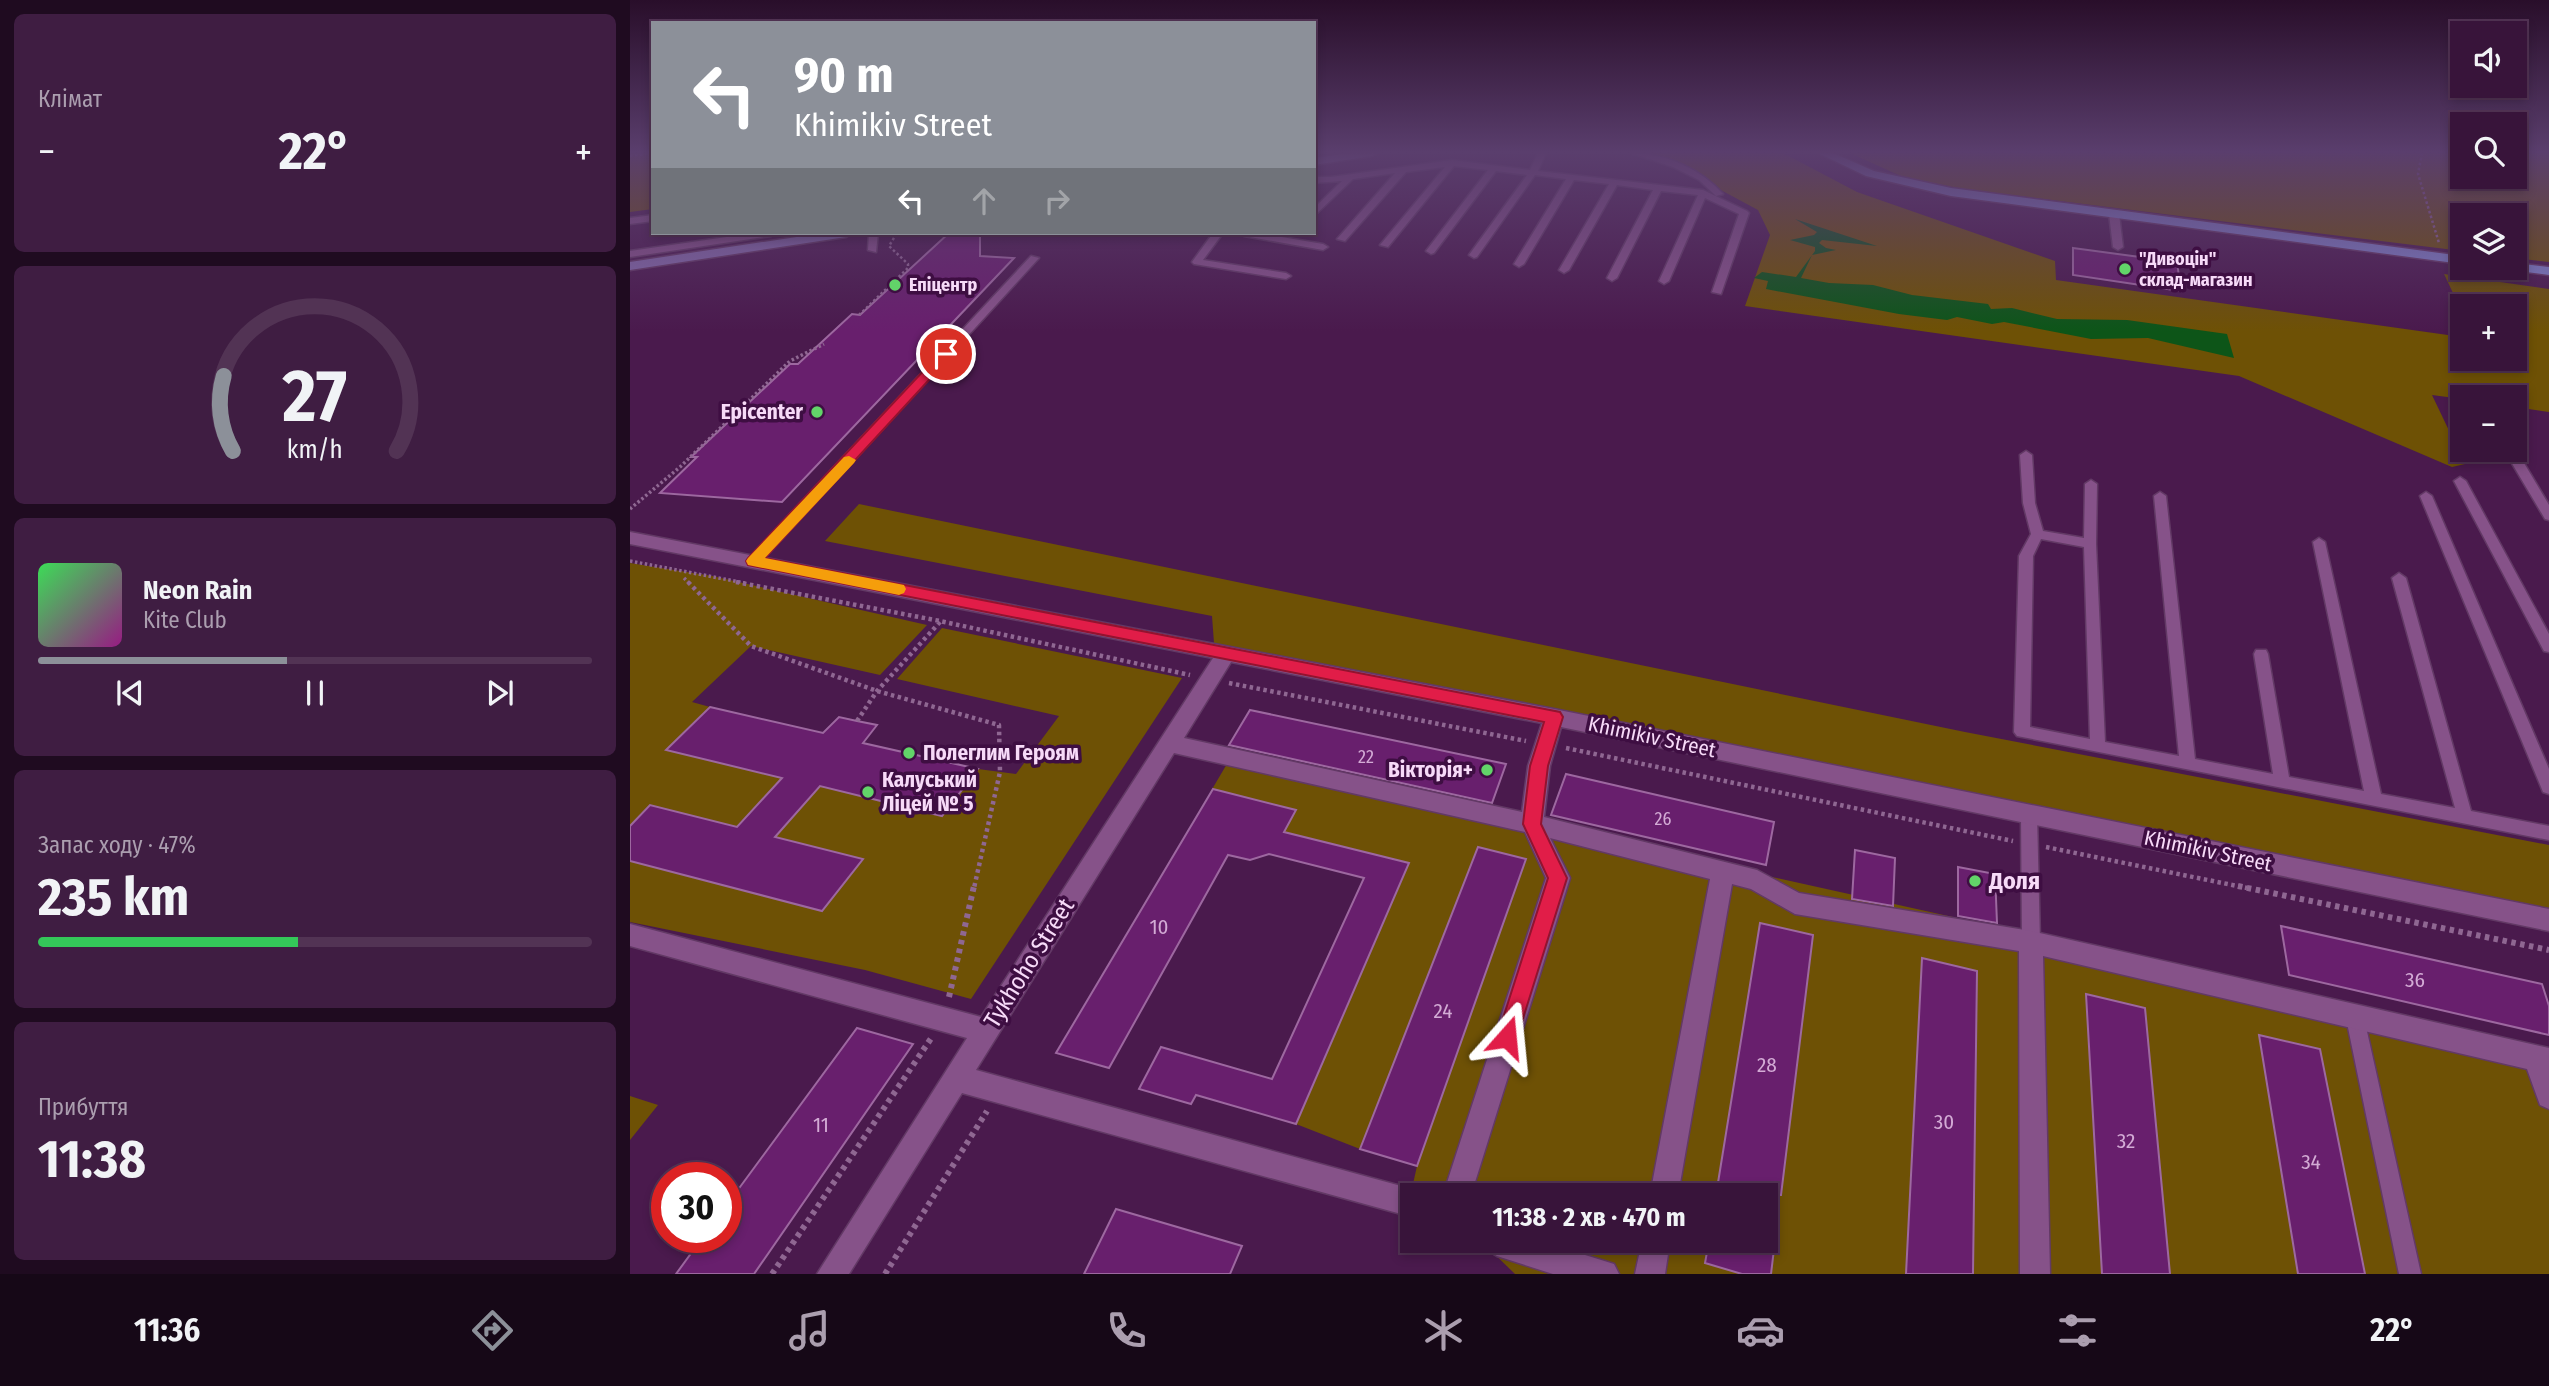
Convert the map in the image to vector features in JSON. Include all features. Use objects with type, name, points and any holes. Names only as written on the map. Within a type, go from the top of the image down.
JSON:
[{"type":"main road","points":[[2103,212],[2450,258]]},
{"type":"main road","points":[[630,266],[833,235]]},
{"type":"main road","points":[[2527,268],[2549,271]]},
{"type":"street","name":"Khimikiv Street","points":[[630,538],[1554,717],[2549,920]]},
{"type":"street","name":"Tykhoho Street","points":[[832,1274],[1227,652]]},
{"type":"street","points":[[1461,1183],[1558,878],[1532,824],[1539,766],[1554,717]]},
{"type":"street","points":[[1169,743],[1532,824],[1723,871],[1757,880],[1795,903],[2031,942],[2543,1060],[2549,1096]]},
{"type":"street","points":[[1666,1183],[1723,871]]},
{"type":"street","points":[[630,935],[986,1031]]},
{"type":"street","points":[[2031,942],[2035,1274]]},
{"type":"street","points":[[956,1078],[1400,1200]]},
{"type":"street","points":[[1531,1253],[1604,1274]]},
{"type":"street","points":[[1650,1274],[1654,1253]]},
{"type":"lane","points":[[1342,239],[1366,212]]},
{"type":"lane","points":[[1385,246],[1412,212]]},
{"type":"lane","points":[[1431,251],[1460,212]]},
{"type":"lane","points":[[1474,256],[1505,212]]},
{"type":"lane","points":[[1519,264],[1550,212]]},
{"type":"lane","points":[[1564,270],[1597,212]]},
{"type":"lane","points":[[1612,278],[1646,212]]},
{"type":"lane","points":[[1664,281],[1694,212]]},
{"type":"lane","points":[[1717,292],[1744,213]]},
{"type":"lane","points":[[2114,214],[2118,247]]},
{"type":"lane","points":[[630,221],[651,218]]},
{"type":"lane","points":[[630,254],[758,235]]},
{"type":"lane","points":[[873,235],[873,250]]},
{"type":"lane","points":[[1217,235],[1197,262],[1286,276]]},
{"type":"lane","points":[[1255,235],[1323,247]]},
{"type":"lane","points":[[754,561],[1034,258]]},
{"type":"lane","points":[[2026,455],[2029,503],[2037,534],[2026,556],[2022,732],[2549,833]]},
{"type":"lane","points":[[2517,462],[2549,516]]},
{"type":"lane","points":[[2460,481],[2549,647]]},
{"type":"lane","points":[[2091,484],[2090,544],[2098,746]]},
{"type":"lane","points":[[2160,496],[2188,764]]},
{"type":"lane","points":[[2426,496],[2549,787]]},
{"type":"lane","points":[[2037,534],[2090,544]]},
{"type":"lane","points":[[2319,542],[2374,799]]},
{"type":"lane","points":[[2399,578],[2465,817]]},
{"type":"lane","points":[[2261,654],[2282,781]]},
{"type":"lane","points":[[2029,814],[2031,942]]},
{"type":"lane","points":[[2355,1018],[2410,1274]]},
{"type":"path","points":[[2430,212],[2444,257]]},
{"type":"path","points":[[859,315],[908,268],[908,264],[889,246],[894,235]]},
{"type":"path","points":[[630,509],[680,467],[790,361],[824,344]]},
{"type":"path","points":[[630,561],[940,621],[1210,679],[1546,744],[2549,950]]},
{"type":"path","points":[[684,578],[751,646],[877,691],[999,725],[1000,772],[944,1018],[772,1274]]},
{"type":"path","points":[[857,721],[877,691],[940,621]]},
{"type":"path","points":[[885,1274],[1000,1090]]},
{"type":"shaded area","points":[[1759,212],[1916,212],[2055,261],[2056,280],[2450,335],[2450,371],[2527,371],[2527,294],[2453,294],[2444,274],[2450,275],[2450,280],[2486,280],[2549,289],[2549,412],[2527,409],[2527,385],[2450,385],[2450,397],[2432,395],[2450,433],[2450,462],[2465,464],[2452,467],[2239,376],[1745,306],[1770,235]]},
{"type":"shaded area","points":[[2152,212],[2450,212],[2450,250]]},
{"type":"shaded area","points":[[2527,212],[2549,212],[2549,262],[2527,259]]},
{"type":"shaded area","points":[[1795,219],[1877,246],[1822,240],[1819,243],[1836,250],[1812,255],[1815,247],[1790,240],[1817,232]]},
{"type":"shaded area","points":[[1812,255],[1801,278],[1829,283],[1873,285],[1912,295],[1988,304],[1991,309],[2012,308],[2057,319],[2127,320],[2227,334],[2234,358],[2148,338],[2091,339],[2004,322],[1992,324],[1957,317],[1947,320],[1899,314],[1766,289],[1768,281],[1754,278],[1762,272],[1796,277]]},
{"type":"shaded area","points":[[859,504],[1965,732],[2549,845],[2549,910],[1214,643],[1212,616],[825,541]]},
{"type":"shaded area","points":[[630,563],[712,576],[927,625],[880,675],[751,646],[692,702],[710,707],[782,778],[737,827],[650,805],[630,826]]},
{"type":"shaded area","points":[[942,628],[1182,678],[971,999],[865,970],[630,922],[630,861],[822,911],[863,859],[775,837],[820,786],[942,816],[978,769],[1016,774],[1059,716],[897,679]]},
{"type":"shaded area","points":[[1231,757],[2549,1049],[2549,1274],[1515,1274],[1493,1253],[1778,1253],[1778,1183],[1413,1183],[1525,860],[1478,848],[1360,1149],[1296,1124],[1409,863],[1284,832],[1296,810],[1211,791]]},
{"type":"shaded area","points":[[630,1096],[658,1105],[630,1140]]},
{"type":"building","name":"Epicenter","points":[[947,235],[980,235],[980,256],[1014,258],[782,502],[660,493],[697,457],[691,457],[790,364],[798,364],[852,314],[860,315]]},
{"type":"building","name":"\"Дивоцін\" склад-магазин","points":[[2073,248],[2177,262],[2181,291],[2073,275]]},
{"type":"building","points":[[710,707],[823,733],[839,717],[877,725],[863,743],[978,769],[942,816],[820,786],[775,837],[863,859],[822,911],[630,861],[630,826],[650,805],[737,827],[782,778],[666,750]]},
{"type":"building","points":[[1250,710],[1506,764],[1492,803],[1229,745]]},
{"type":"building","points":[[1566,774],[1774,822],[1766,865],[1551,815]]},
{"type":"building","points":[[1213,789],[1296,810],[1284,832],[1409,863],[1296,1124],[1196,1095],[1191,1104],[1139,1089],[1161,1047],[1272,1079],[1364,878],[1269,854],[1250,860],[1228,855],[1109,1068],[1056,1053]]},
{"type":"building","points":[[1478,847],[1526,859],[1417,1166],[1360,1149]]},
{"type":"building","points":[[1855,850],[1895,858],[1893,906],[1852,899]]},
{"type":"building","points":[[1958,867],[1995,874],[1997,923],[1958,916]]},
{"type":"building","points":[[1760,923],[1813,935],[1781,1195],[1778,1195],[1778,1183],[1718,1183]]},
{"type":"building","points":[[2281,926],[2542,984],[2549,1006],[2549,1035],[2289,975]]},
{"type":"building","points":[[1922,958],[1977,971],[1973,1274],[1906,1274]]},
{"type":"building","points":[[2086,994],[2145,1008],[2170,1274],[2102,1274]]},
{"type":"building","points":[[857,1028],[913,1044],[754,1274],[676,1274],[691,1253],[742,1253],[742,1184]]},
{"type":"building","points":[[2259,1035],[2320,1049],[2365,1274],[2298,1274]]},
{"type":"building","points":[[1116,1209],[1242,1246],[1230,1274],[1084,1274]]},
{"type":"building","points":[[1707,1253],[1774,1253],[1771,1274],[1742,1274],[1705,1263]]},
{"type":"slow traffic","points":[[849,460],[754,561],[899,589]]},
{"type":"place","name":"\"Дивоцін\" склад-магазин","points":[[2125,269]]},
{"type":"place","name":"Епіцентр","points":[[895,285]]},
{"type":"place","name":"Epicenter","points":[[817,412]]},
{"type":"place","name":"Полеглим Героям","points":[[909,753]]},
{"type":"place","name":"Вікторія+","points":[[1487,770]]},
{"type":"place","name":"Калуський Ліцей № 5","points":[[868,792]]},
{"type":"place","name":"Доля","points":[[1975,881]]},
{"type":"route","points":[[946,354],[754,561],[1554,717],[1539,766],[1532,824],[1558,878],[1507,1037]]}]
